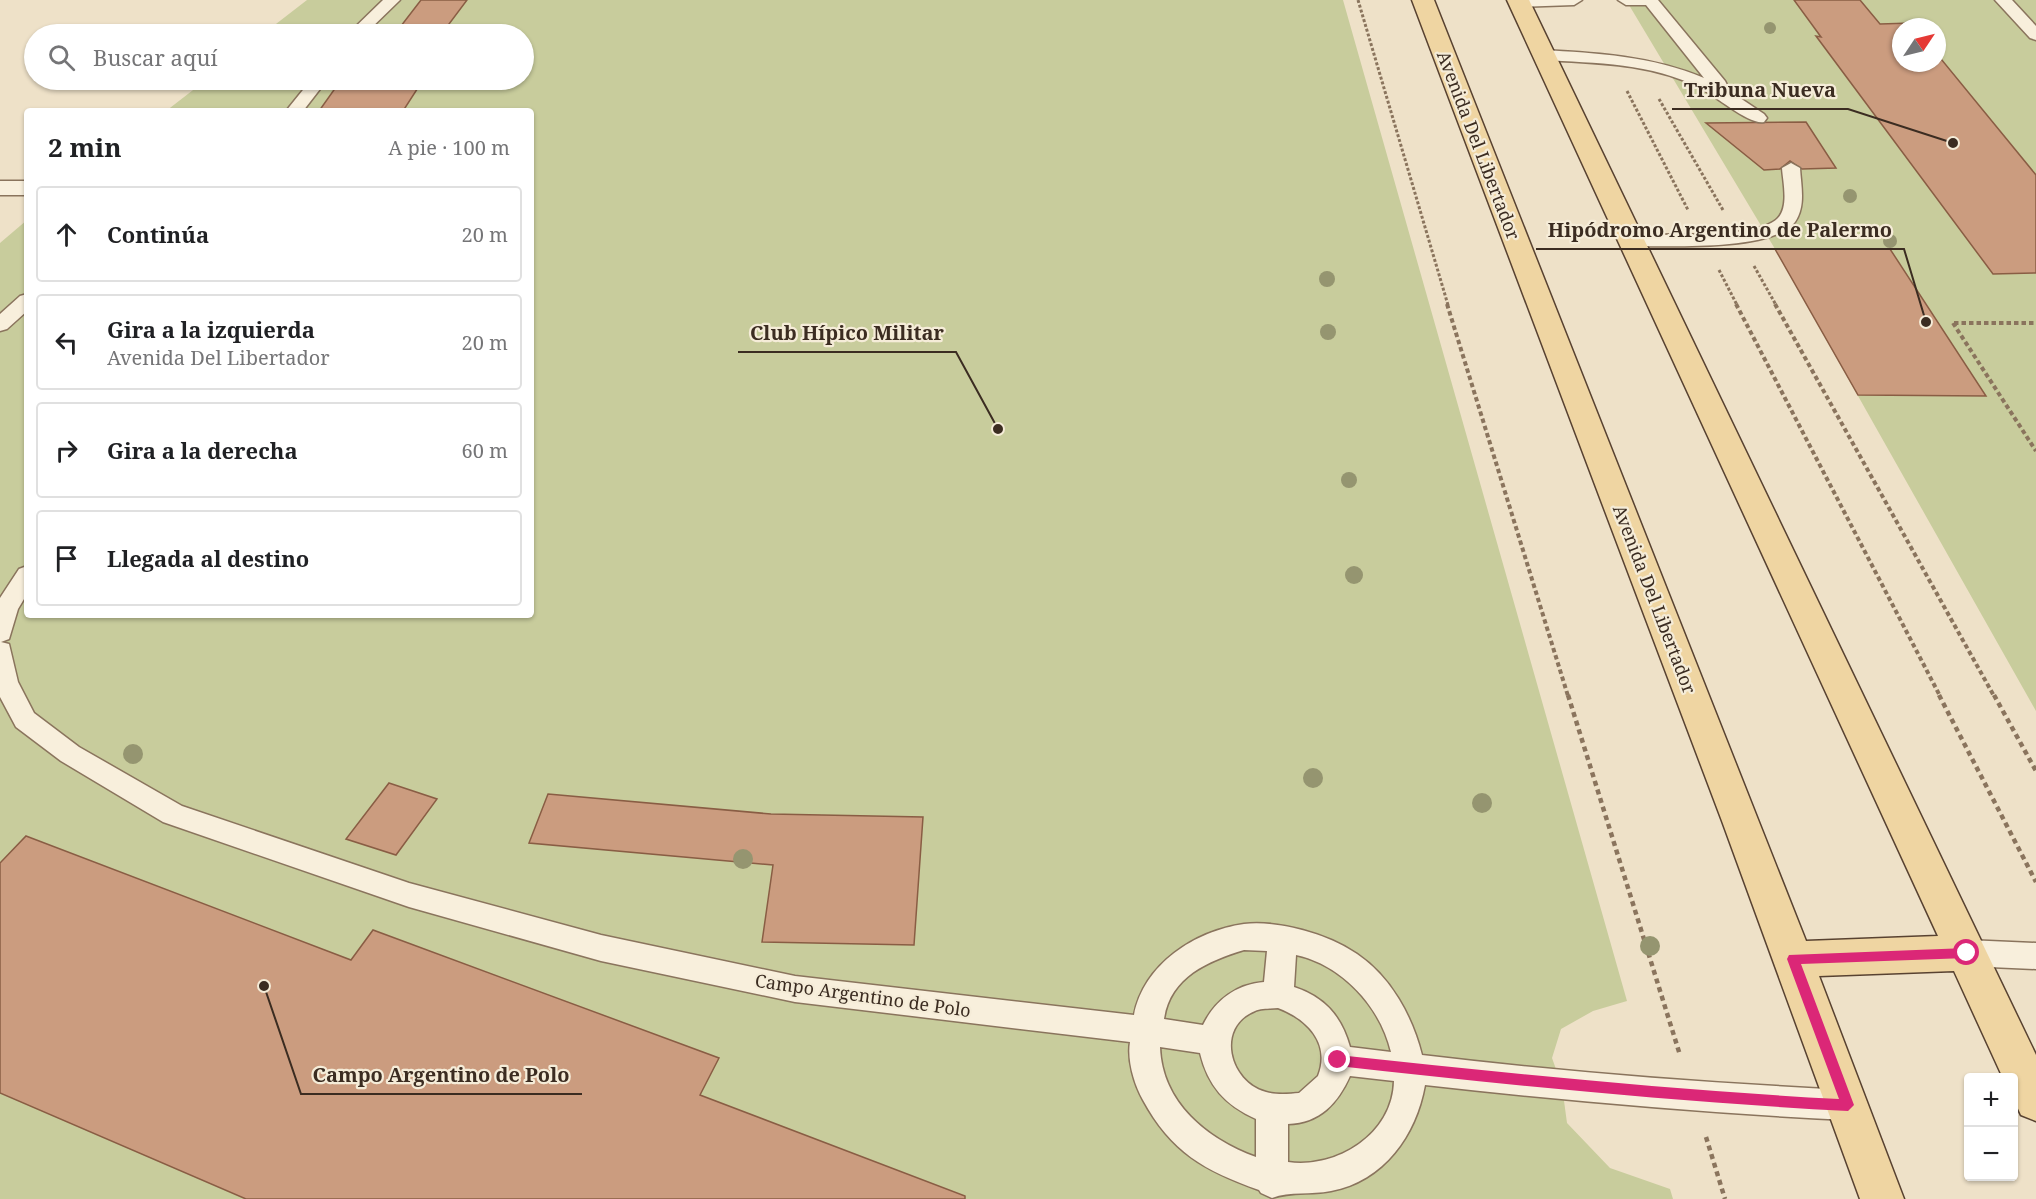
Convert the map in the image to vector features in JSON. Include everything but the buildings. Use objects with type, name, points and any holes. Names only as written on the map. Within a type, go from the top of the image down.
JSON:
[{"type":"main road","name":"Avenida Del Libertador","points":[[1423,0],[1793,959],[1882,1199]]},
{"type":"main road","points":[[1518,1],[1633,240],[2036,1101]]},
{"type":"main road","points":[[1793,959],[1967,953]]},
{"type":"street","points":[[0,188],[24,188]]},
{"type":"lane","points":[[367,24],[392,0]]},
{"type":"lane","points":[[1518,1],[1574,0]]},
{"type":"lane","points":[[1626,0],[1649,0],[1726,94]]},
{"type":"lane","points":[[2003,0],[2036,35]]},
{"type":"lane","points":[[1542,55],[1611,59],[1658,65],[1694,77],[1726,94],[1758,118]]},
{"type":"lane","points":[[296,108],[311,90]]},
{"type":"lane","points":[[1633,240],[1703,240],[1738,237],[1760,234],[1785,224],[1793,206],[1791,168]]},
{"type":"lane","points":[[0,325],[24,303]]},
{"type":"lane","points":[[0,633],[3,609],[24,579]]},
{"type":"lane","name":"Campo Argentino de Polo","points":[[0,651],[5,682],[25,720],[70,754],[173,814],[409,895],[601,948],[795,989],[1144,1029],[1213,1041]]},
{"type":"lane","points":[[1244,937],[1283,938],[1329,953],[1370,982],[1398,1022],[1410,1068],[1405,1107],[1387,1140],[1357,1167],[1316,1181],[1272,1182],[1227,1169],[1189,1143],[1161,1108],[1145,1069],[1144,1029],[1155,994],[1178,966],[1208,947],[1244,937]]},
{"type":"lane","points":[[1278,995],[1283,938]]},
{"type":"lane","points":[[1967,953],[2036,956]]},
{"type":"lane","points":[[1278,995],[1309,1007],[1330,1031],[1338,1060],[1330,1088],[1305,1107],[1272,1110],[1241,1097],[1219,1072],[1213,1041],[1224,1015],[1248,998],[1278,995]]},
{"type":"lane","points":[[1338,1060],[1694,1097],[1848,1105]]},
{"type":"lane","points":[[1272,1110],[1272,1182]]},
{"type":"path","points":[[1358,0],[1477,404],[1725,1199]]},
{"type":"path","points":[[1611,59],[2036,882]]},
{"type":"path","points":[[1638,63],[1738,237],[2036,771]]},
{"type":"path","points":[[2036,323],[1953,323],[2036,451]]},
{"type":"green space","points":[[307,0],[1343,0],[1627,1001],[1593,1011],[1561,1029],[1552,1058],[1562,1086],[1567,1123],[1610,1168],[1670,1189],[1673,1199],[0,1199],[0,243],[24,223],[24,618],[534,618],[534,108],[170,108],[193,90],[534,90],[534,24],[276,24]]},
{"type":"green space","points":[[1626,0],[2036,0],[2036,711],[1775,249]]},
{"type":"place","name":"Tribuna Nueva","points":[[1953,143]]},
{"type":"place","name":"Hipódromo Argentino de Palermo","points":[[1926,322]]},
{"type":"place","name":"Club Hípico Militar","points":[[998,429]]},
{"type":"place","name":"Campo Argentino de Polo","points":[[264,986]]},
{"type":"route","points":[[1338,1060],[1562,1086],[1694,1097],[1848,1105],[1793,959],[1967,953]]}]
